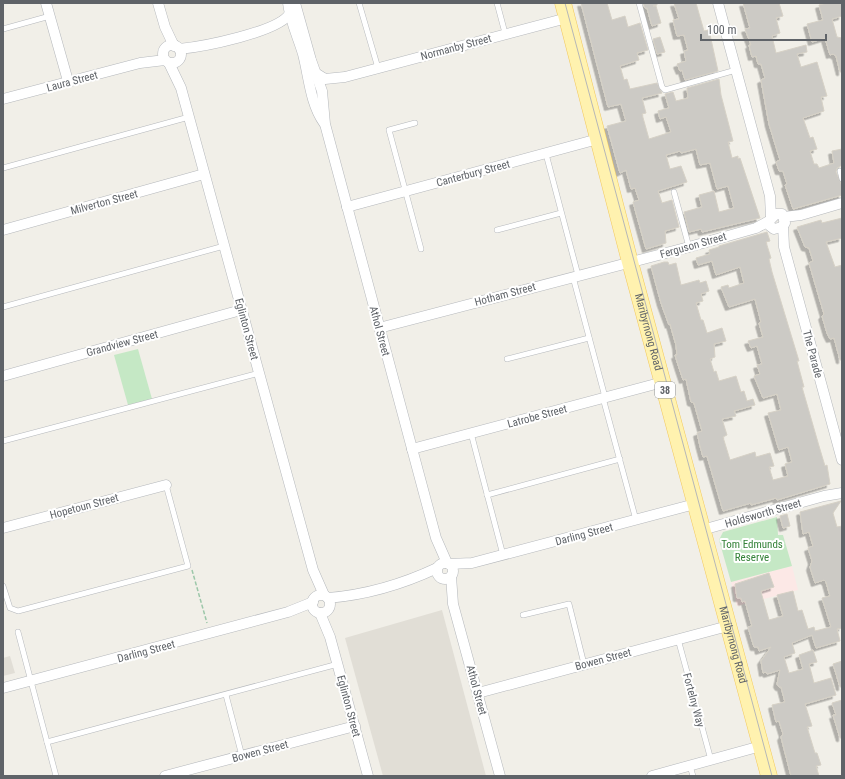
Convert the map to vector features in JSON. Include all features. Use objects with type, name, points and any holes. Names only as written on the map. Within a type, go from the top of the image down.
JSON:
[{"type":"main road","name":"Maribyrnong Road","points":[[565,10],[630,262],[769,776]]},
{"type":"street","points":[[46,3],[68,81]]},
{"type":"street","name":"Eglinton Street","points":[[158,3],[368,776]]},
{"type":"street","name":"Athol Street","points":[[296,3],[311,60],[319,77],[323,93],[325,124],[500,776]]},
{"type":"street","name":"The Parade","points":[[718,3],[842,460]]},
{"type":"street","name":"Normanby Street","points":[[312,97],[323,93],[331,83],[345,77],[505,33],[565,10]]},
{"type":"street","points":[[289,13],[302,24]]},
{"type":"street","name":"Athol Street","points":[[289,13],[318,116],[325,124]]},
{"type":"street","name":"Laura Street","points":[[270,28],[289,13]]},
{"type":"street","name":"Laura Street","points":[[3,99],[270,28],[286,27],[292,30],[296,36]]},
{"type":"street","points":[[309,85],[319,77]]},
{"type":"street","name":"Normanby Street","points":[[319,77],[345,77]]},
{"type":"street","name":"Canterbury Street","points":[[347,207],[598,139]]},
{"type":"street","name":"Milverton Street","points":[[3,230],[204,174]]},
{"type":"street","name":"Ferguson Street","points":[[630,262],[689,247],[842,203]]},
{"type":"street","name":"Hotham Street","points":[[379,328],[630,262]]},
{"type":"street","name":"Grandview Street","points":[[3,376],[241,310]]},
{"type":"street","name":"Latrobe Street","points":[[412,449],[663,382]]},
{"type":"street","name":"Hopetoun Street","points":[[3,528],[166,485]]},
{"type":"street","name":"Holdsworth Street","points":[[702,530],[842,490]]},
{"type":"street","name":"Darling Street","points":[[3,688],[288,612],[350,597],[695,504]]},
{"type":"street","name":"Bowen Street","points":[[478,693],[728,626]]},
{"type":"street","name":"Bowen Street","points":[[165,776],[355,726]]},
{"type":"street","points":[[652,776],[691,771],[711,760],[761,746]]},
{"type":"lane","points":[[359,3],[378,68]]},
{"type":"lane","points":[[497,3],[505,33]]},
{"type":"lane","points":[[639,3],[662,87],[665,90],[736,70]]},
{"type":"lane","points":[[3,29],[50,16]]},
{"type":"lane","points":[[3,168],[189,117]]},
{"type":"lane","points":[[415,123],[390,130],[421,249]]},
{"type":"lane","points":[[546,154],[589,338],[636,520]]},
{"type":"lane","points":[[840,171],[842,179]]},
{"type":"lane","points":[[674,192],[689,247]]},
{"type":"lane","points":[[497,230],[561,213]]},
{"type":"lane","points":[[3,307],[224,246]]},
{"type":"lane","points":[[507,359],[589,338]]},
{"type":"lane","points":[[3,441],[259,373]]},
{"type":"lane","points":[[471,433],[504,555]]},
{"type":"lane","points":[[487,495],[620,459]]},
{"type":"lane","points":[[3,586],[10,608],[18,611],[188,566],[166,485]]},
{"type":"lane","points":[[523,615],[569,604],[584,664]]},
{"type":"lane","points":[[18,632],[56,776]]},
{"type":"lane","name":"Fortelny Way","points":[[678,639],[711,760]]},
{"type":"lane","points":[[47,742],[338,664]]},
{"type":"lane","points":[[226,695],[242,756]]},
{"type":"path","points":[[188,566],[192,568],[207,623]]},
{"type":"shaded area","points":[[792,566],[798,590],[737,606],[731,582]]},
{"type":"shaded area","points":[[442,610],[486,776],[383,776],[345,638]]},
{"type":"shaded area","points":[[10,656],[15,673],[3,676],[3,658]]},
{"type":"green space","points":[[138,349],[152,399],[128,405],[114,355]]},
{"type":"green space","name":"Tom Edmunds Reserve","points":[[777,517],[778,535],[783,535],[792,566],[731,582],[719,540],[723,532]]},
{"type":"building","points":[[581,3],[607,3],[612,20],[625,16],[628,27],[640,23],[648,50],[637,53],[639,60],[620,66],[624,80],[627,79],[630,89],[657,83],[662,93],[642,98],[646,113],[642,114],[649,139],[671,132],[666,117],[660,119],[658,111],[669,108],[665,94],[673,92],[676,101],[688,98],[687,88],[719,79],[721,95],[733,141],[728,142],[732,158],[738,156],[738,159],[740,158],[760,218],[702,232],[701,229],[689,232],[684,212],[702,207],[699,195],[714,191],[719,212],[734,208],[728,186],[717,189],[710,163],[700,165],[696,149],[681,153],[680,151],[666,155],[670,169],[681,166],[687,182],[658,191],[662,203],[672,200],[679,227],[665,231],[666,243],[646,249],[633,202],[639,200],[635,188],[631,189],[626,170],[620,173],[607,126],[626,121],[621,104],[608,107]]},
{"type":"building","points":[[643,3],[657,3],[657,5],[653,6],[656,6],[661,23],[652,26],[647,8],[645,8]]},
{"type":"building","points":[[674,3],[696,3],[704,31],[709,30],[718,71],[685,80],[682,70],[680,71],[677,64],[686,61],[684,51],[688,50],[684,35],[677,36],[673,20],[679,19]]},
{"type":"building","points":[[743,3],[779,3],[783,16],[776,18],[780,33],[772,36],[776,53],[806,45],[807,52],[797,54],[801,67],[817,62],[827,96],[821,97],[824,111],[803,118],[810,138],[813,137],[817,149],[810,151],[814,164],[817,164],[819,168],[834,163],[832,151],[842,149],[842,165],[837,168],[836,172],[842,186],[842,195],[793,209],[785,185],[787,184],[783,171],[779,171],[776,162],[780,160],[769,124],[761,80],[765,78],[761,64],[758,64],[756,56],[752,57],[749,45],[751,45],[745,29],[750,28]]},
{"type":"building","points":[[827,3],[842,3],[842,16],[832,19],[837,37],[842,38],[842,72],[840,72],[836,56],[833,54],[830,55],[825,38],[812,42],[807,24],[823,20],[819,5]]},
{"type":"building","points":[[660,37],[665,52],[657,54],[653,39]]},
{"type":"building","points":[[842,218],[842,238],[826,242],[835,267],[842,265],[842,360],[840,360],[834,338],[830,339],[822,316],[824,314],[809,263],[813,261],[809,248],[805,247],[797,227],[821,220],[822,223]]},
{"type":"building","points":[[767,232],[770,241],[766,242],[771,258],[769,259],[772,272],[799,361],[797,361],[804,387],[802,387],[825,466],[827,465],[830,484],[777,500],[776,498],[751,505],[751,503],[723,511],[707,456],[703,457],[697,433],[702,431],[694,403],[691,402],[686,379],[683,380],[679,368],[675,355],[677,355],[676,345],[670,324],[669,325],[661,303],[651,266],[664,262],[668,262],[669,265],[676,263],[681,285],[699,280],[700,283],[706,281],[709,291],[701,294],[703,301],[696,303],[701,320],[703,320],[707,333],[722,328],[726,341],[714,344],[715,357],[710,359],[714,372],[716,371],[719,381],[736,376],[741,392],[744,391],[747,401],[753,399],[755,405],[734,411],[736,416],[722,419],[727,435],[723,437],[730,460],[755,452],[756,457],[770,453],[774,466],[769,467],[773,480],[788,476],[785,464],[792,462],[788,447],[779,450],[768,413],[781,410],[777,394],[763,398],[754,376],[760,374],[757,365],[762,364],[757,346],[751,348],[748,341],[763,337],[755,299],[729,307],[721,287],[728,285],[729,288],[744,283],[740,267],[716,275],[712,261],[698,265],[696,258],[710,254],[709,250],[719,246]]},
{"type":"building","points":[[841,501],[833,513],[837,527],[842,526],[842,628],[837,629],[840,641],[816,648],[812,635],[792,643],[795,653],[784,657],[789,673],[803,669],[799,655],[813,650],[817,662],[809,664],[814,683],[831,678],[836,695],[805,704],[812,726],[807,727],[815,753],[817,753],[821,765],[816,766],[819,776],[791,776],[781,737],[783,734],[779,721],[776,722],[772,705],[785,702],[781,687],[777,684],[780,670],[767,674],[766,672],[763,673],[761,661],[771,647],[759,651],[758,647],[754,647],[748,627],[752,626],[745,601],[742,602],[741,598],[737,598],[735,584],[769,573],[774,587],[761,592],[769,620],[783,616],[777,595],[793,591],[798,611],[802,610],[808,629],[814,627],[815,631],[831,627],[822,598],[830,596],[824,580],[815,583],[810,567],[812,561],[808,548],[813,546],[809,532],[803,534],[800,512]]},
{"type":"building","points":[[787,514],[790,526],[783,528],[780,516]]},
{"type":"building","points":[[842,661],[842,687],[840,687],[833,664]]},
{"type":"building","points":[[842,700],[842,738],[840,738],[833,715],[836,715],[832,703]]},
{"type":"tram line","points":[[565,3],[772,776]]}]
